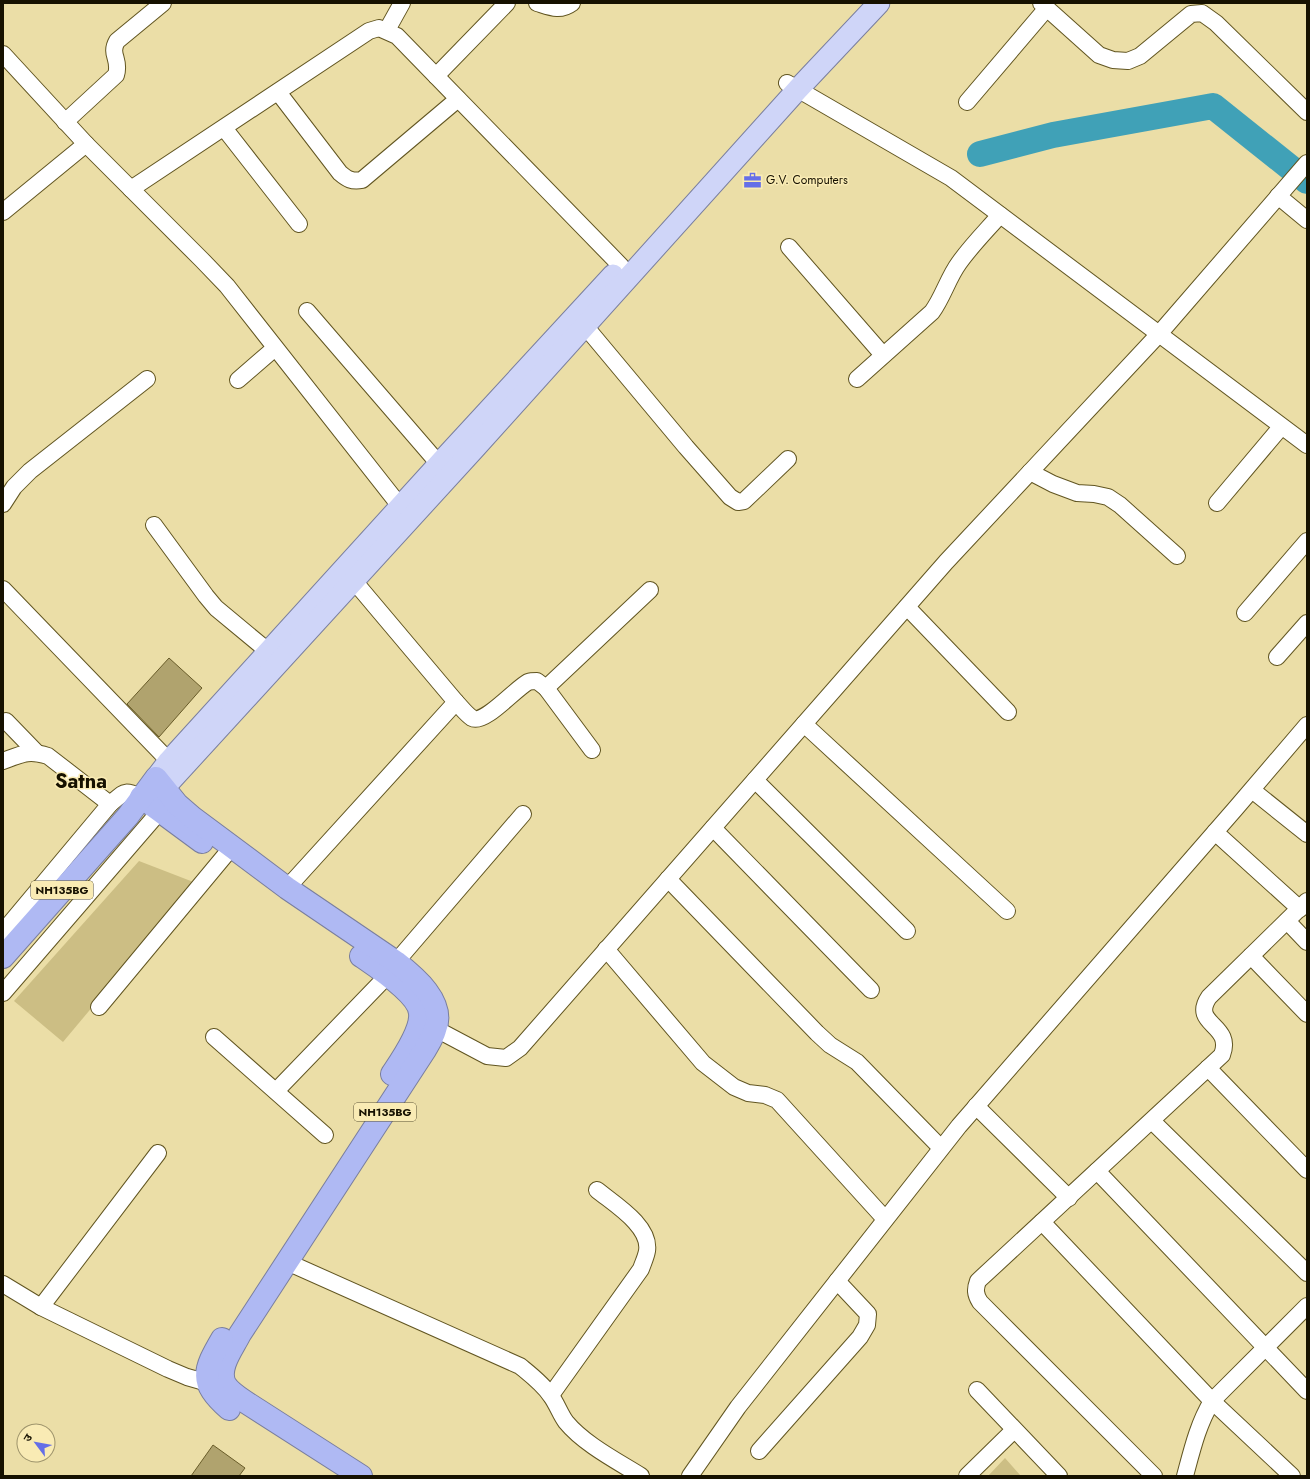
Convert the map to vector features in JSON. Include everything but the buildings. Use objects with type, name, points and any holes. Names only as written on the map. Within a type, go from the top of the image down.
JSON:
[{"type":"highway","name":"NH135BG","points":[[3,957],[120,814],[150,804],[163,776]]},
{"type":"highway","name":"NH135BG","points":[[163,776],[177,804],[278,898],[392,968],[411,975],[432,999],[437,1014],[436,1029],[425,1050],[240,1334],[224,1364],[222,1375],[225,1385],[244,1402],[361,1476]]},
{"type":"highway","name":"NH135BG","points":[[150,804],[287,888],[392,968],[414,999],[420,1012],[420,1022],[401,1060],[211,1357],[206,1371],[208,1383]]},
{"type":"highway","points":[[208,1383],[218,1398],[235,1414],[334,1476]]},
{"type":"main road","points":[[163,776],[269,652],[575,314],[792,86],[859,13],[879,3]]},
{"type":"main road","points":[[163,776],[189,761],[354,581],[585,326],[792,86]]},
{"type":"street","points":[[65,122],[116,75],[118,68],[114,54],[114,47],[117,41],[163,3]]},
{"type":"street","points":[[387,30],[402,3]]},
{"type":"street","points":[[436,76],[507,3]]},
{"type":"street","points":[[537,3],[556,9],[565,8],[572,3]]},
{"type":"street","points":[[967,102],[1044,6],[1099,55],[1114,60],[1128,61],[1140,56],[1191,14],[1202,14],[1216,23],[1307,112]]},
{"type":"street","points":[[131,189],[369,31],[379,28],[387,30],[397,36],[621,266]]},
{"type":"street","points":[[3,54],[86,144],[227,286],[400,506]]},
{"type":"street","points":[[792,86],[951,178],[1307,445]]},
{"type":"street","points":[[278,92],[340,173],[348,180],[355,181],[362,180],[458,99]]},
{"type":"street","points":[[224,128],[299,224]]},
{"type":"street","points":[[3,212],[86,144]]},
{"type":"street","points":[[436,1029],[488,1056],[506,1058],[520,1048],[946,562],[1159,334],[1307,163]]},
{"type":"street","points":[[1282,191],[1307,220]]},
{"type":"street","points":[[857,379],[932,312],[959,262],[1000,215]]},
{"type":"street","points":[[789,247],[883,355]]},
{"type":"street","points":[[307,311],[439,464]]},
{"type":"street","points":[[585,326],[686,447],[730,497],[738,502],[744,501],[788,459]]},
{"type":"street","points":[[238,380],[275,348]]},
{"type":"street","points":[[3,504],[14,487],[30,471],[147,379]]},
{"type":"street","points":[[1217,503],[1281,427]]},
{"type":"street","points":[[1030,472],[1053,484],[1077,493],[1108,497],[1120,505],[1177,556]]},
{"type":"street","points":[[154,525],[206,596],[221,612],[269,652]]},
{"type":"street","points":[[1245,613],[1307,541]]},
{"type":"street","points":[[354,581],[456,702],[472,718],[478,719],[485,716],[529,681],[537,680],[546,688],[592,750]]},
{"type":"street","points":[[3,589],[163,776]]},
{"type":"street","points":[[546,688],[650,590]]},
{"type":"street","points":[[907,607],[1008,712]]},
{"type":"street","points":[[1277,657],[1307,623]]},
{"type":"street","points":[[287,888],[456,702]]},
{"type":"street","points":[[6,721],[37,753]]},
{"type":"street","points":[[804,724],[1006,911]]},
{"type":"street","points":[[690,1476],[738,1407],[941,1148],[1307,725]]},
{"type":"street","points":[[3,761],[27,752],[48,756],[120,814],[3,932]]},
{"type":"street","points":[[755,780],[907,931]]},
{"type":"street","points":[[1252,790],[1307,834]]},
{"type":"street","points":[[3,993],[150,804]]},
{"type":"street","points":[[276,1091],[392,968],[522,814]]},
{"type":"street","points":[[713,828],[871,990]]},
{"type":"street","points":[[1154,1476],[980,1302],[976,1296],[976,1288],[978,1281],[1069,1198],[1222,1054],[1225,1047],[1225,1040],[1206,1017],[1204,1004],[1209,997],[1303,905],[1215,832]]},
{"type":"street","points":[[99,1007],[228,852]]},
{"type":"street","points":[[668,879],[817,1034],[830,1045],[857,1062],[941,1148]]},
{"type":"street","points":[[1287,922],[1307,942]]},
{"type":"street","points":[[606,950],[703,1063],[734,1086],[748,1093],[765,1095],[777,1100],[885,1219]]},
{"type":"street","points":[[1251,956],[1307,1014]]},
{"type":"street","points":[[214,1037],[326,1135]]},
{"type":"street","points":[[1208,1068],[1307,1170]]},
{"type":"street","points":[[976,1106],[1069,1198]]},
{"type":"street","points":[[1152,1120],[1307,1273]]},
{"type":"street","points":[[41,1307],[158,1153]]},
{"type":"street","points":[[1097,1171],[1307,1391]]},
{"type":"street","points":[[551,1395],[641,1269],[647,1250],[645,1235],[634,1220],[597,1190]]},
{"type":"street","points":[[1042,1222],[1212,1401],[1292,1476]]},
{"type":"street","points":[[287,1262],[520,1366],[536,1379],[551,1395],[566,1422],[577,1433],[591,1444],[641,1476]]},
{"type":"street","points":[[759,1451],[860,1337],[867,1325],[868,1314],[836,1281]]},
{"type":"street","points":[[3,1284],[41,1307],[168,1369],[187,1377],[208,1383]]},
{"type":"street","points":[[1185,1476],[1199,1427],[1205,1412],[1212,1401],[1307,1306]]},
{"type":"street","points":[[977,1390],[1059,1476]]},
{"type":"street","points":[[967,1476],[1014,1430]]},
{"type":"shaded area","points":[[139,861],[196,883],[63,1042],[14,1001]]},
{"type":"shaded area","points":[[1005,1458],[1021,1476],[988,1476]]},
{"type":"waterway","points":[[980,154],[1053,135],[1213,106],[1307,181]]},
{"type":"place","name":"G.V. Computers","points":[[753,180]]},
{"type":"district","name":"Satna","points":[[81,781]]}]
